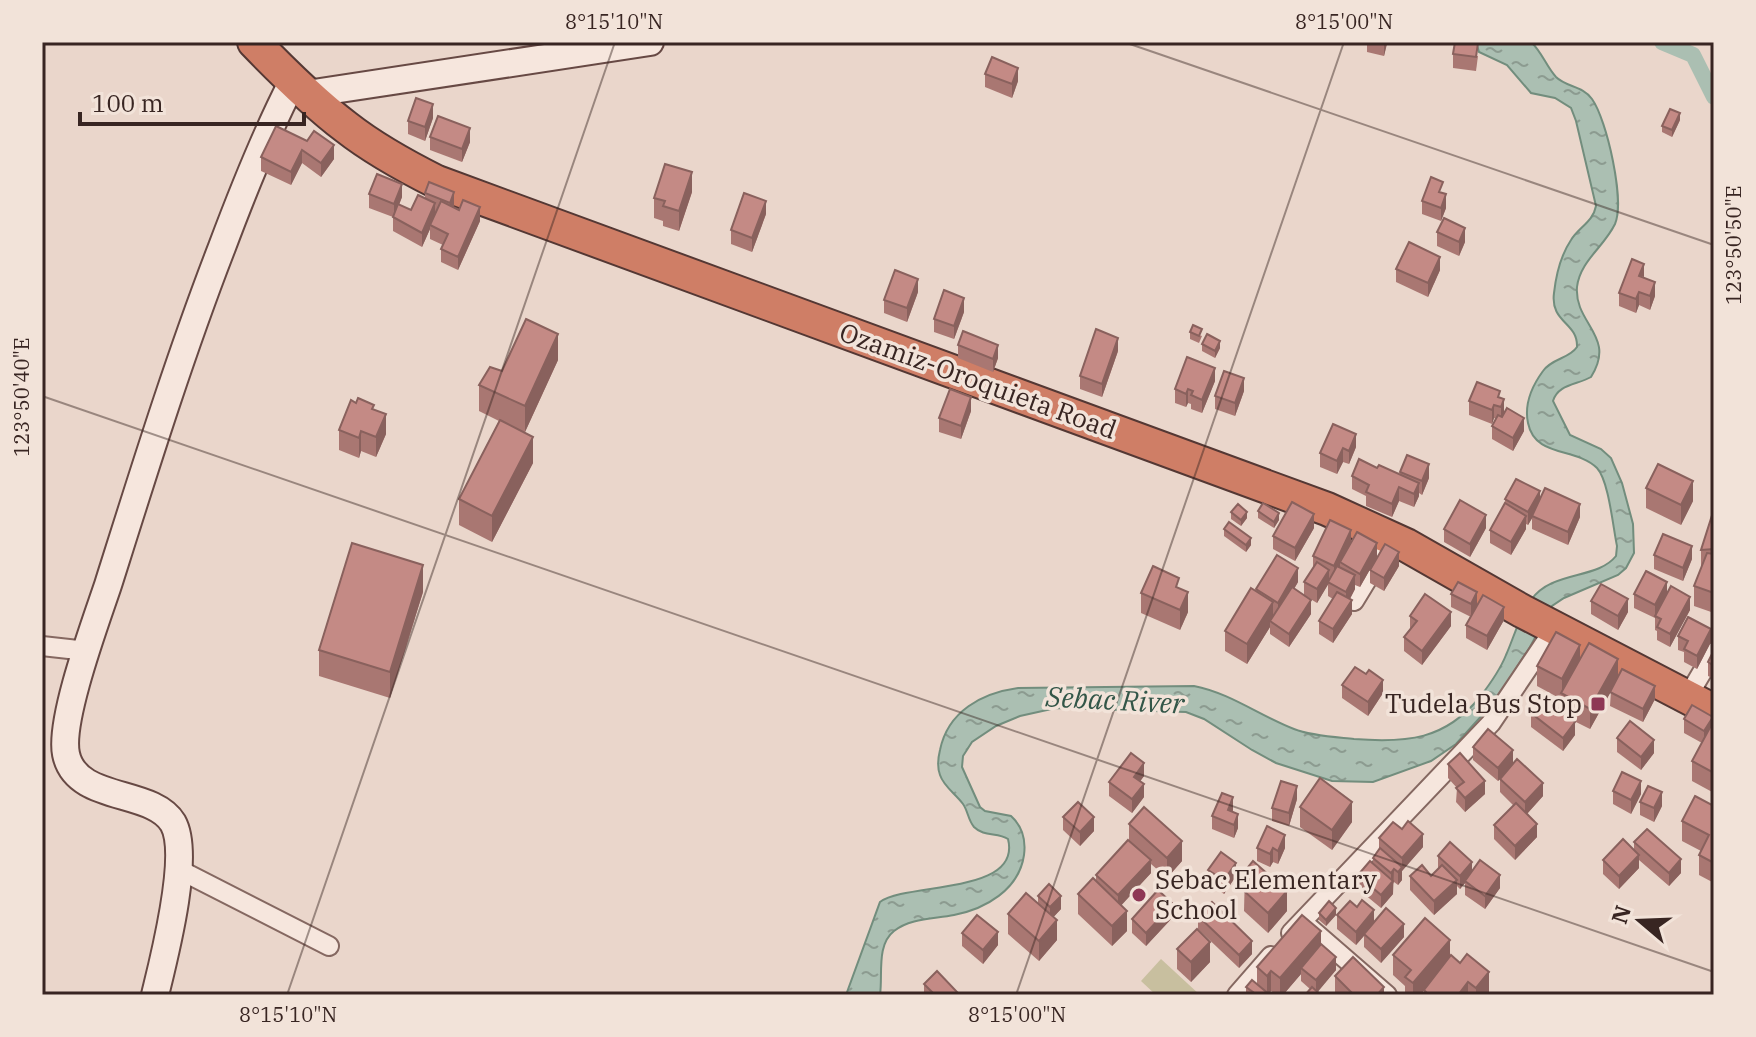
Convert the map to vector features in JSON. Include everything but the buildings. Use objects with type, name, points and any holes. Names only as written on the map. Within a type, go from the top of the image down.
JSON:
[{"type":"highway","name":"Ozamiz-Oroquieta Road","points":[[254,42],[300,88],[367,143],[437,182],[1312,504],[1392,539],[1541,621],[1701,703]]},
{"type":"street","points":[[155,995],[180,870],[174,824],[165,814],[78,776],[70,765],[65,737],[87,651],[181,353],[254,162],[300,88],[650,42]]},
{"type":"street","points":[[1354,601],[1392,539]]},
{"type":"street","points":[[1237,995],[1302,921],[1491,723],[1541,621]]},
{"type":"street","points":[[42,646],[87,651]]},
{"type":"street","points":[[1701,703],[1714,652]]},
{"type":"street","points":[[180,870],[329,946]]},
{"type":"street","points":[[1302,921],[1387,995]]},
{"type":"shaded area","points":[[1161,959],[1200,995],[1156,995],[1141,981]]},
{"type":"water","name":"Sebac River","points":[[1476,42],[1531,42],[1556,77],[1584,91],[1592,99],[1609,142],[1618,198],[1615,224],[1587,262],[1577,287],[1582,311],[1597,340],[1598,363],[1591,377],[1559,391],[1553,401],[1570,435],[1601,449],[1611,458],[1622,483],[1633,524],[1634,553],[1626,568],[1618,575],[1552,606],[1495,701],[1456,744],[1431,761],[1373,782],[1332,781],[1276,763],[1204,719],[1186,712],[1056,708],[1020,716],[996,726],[972,742],[963,756],[962,767],[980,807],[985,811],[1011,816],[1020,829],[1024,839],[1024,855],[1015,878],[999,896],[977,908],[915,921],[894,931],[882,952],[880,995],[846,995],[880,902],[894,896],[981,878],[998,870],[1008,857],[1008,839],[974,827],[965,807],[944,783],[938,769],[944,736],[968,706],[992,694],[1018,688],[1194,686],[1220,694],[1281,724],[1308,733],[1373,740],[1424,736],[1453,722],[1480,697],[1501,666],[1520,620],[1540,590],[1562,579],[1598,569],[1616,556],[1610,505],[1601,474],[1588,461],[1539,442],[1532,434],[1527,416],[1530,396],[1543,371],[1577,347],[1573,332],[1556,311],[1554,303],[1556,279],[1564,252],[1574,235],[1592,216],[1596,206],[1576,121],[1571,108],[1555,98],[1531,93],[1507,65],[1479,52]]},
{"type":"waterway","points":[[1662,42],[1693,55],[1714,97]]},
{"type":"place","name":"Tudela Bus Stop","points":[[1598,704]]},
{"type":"place","name":"Sebac Elementary School","points":[[1139,895]]}]
